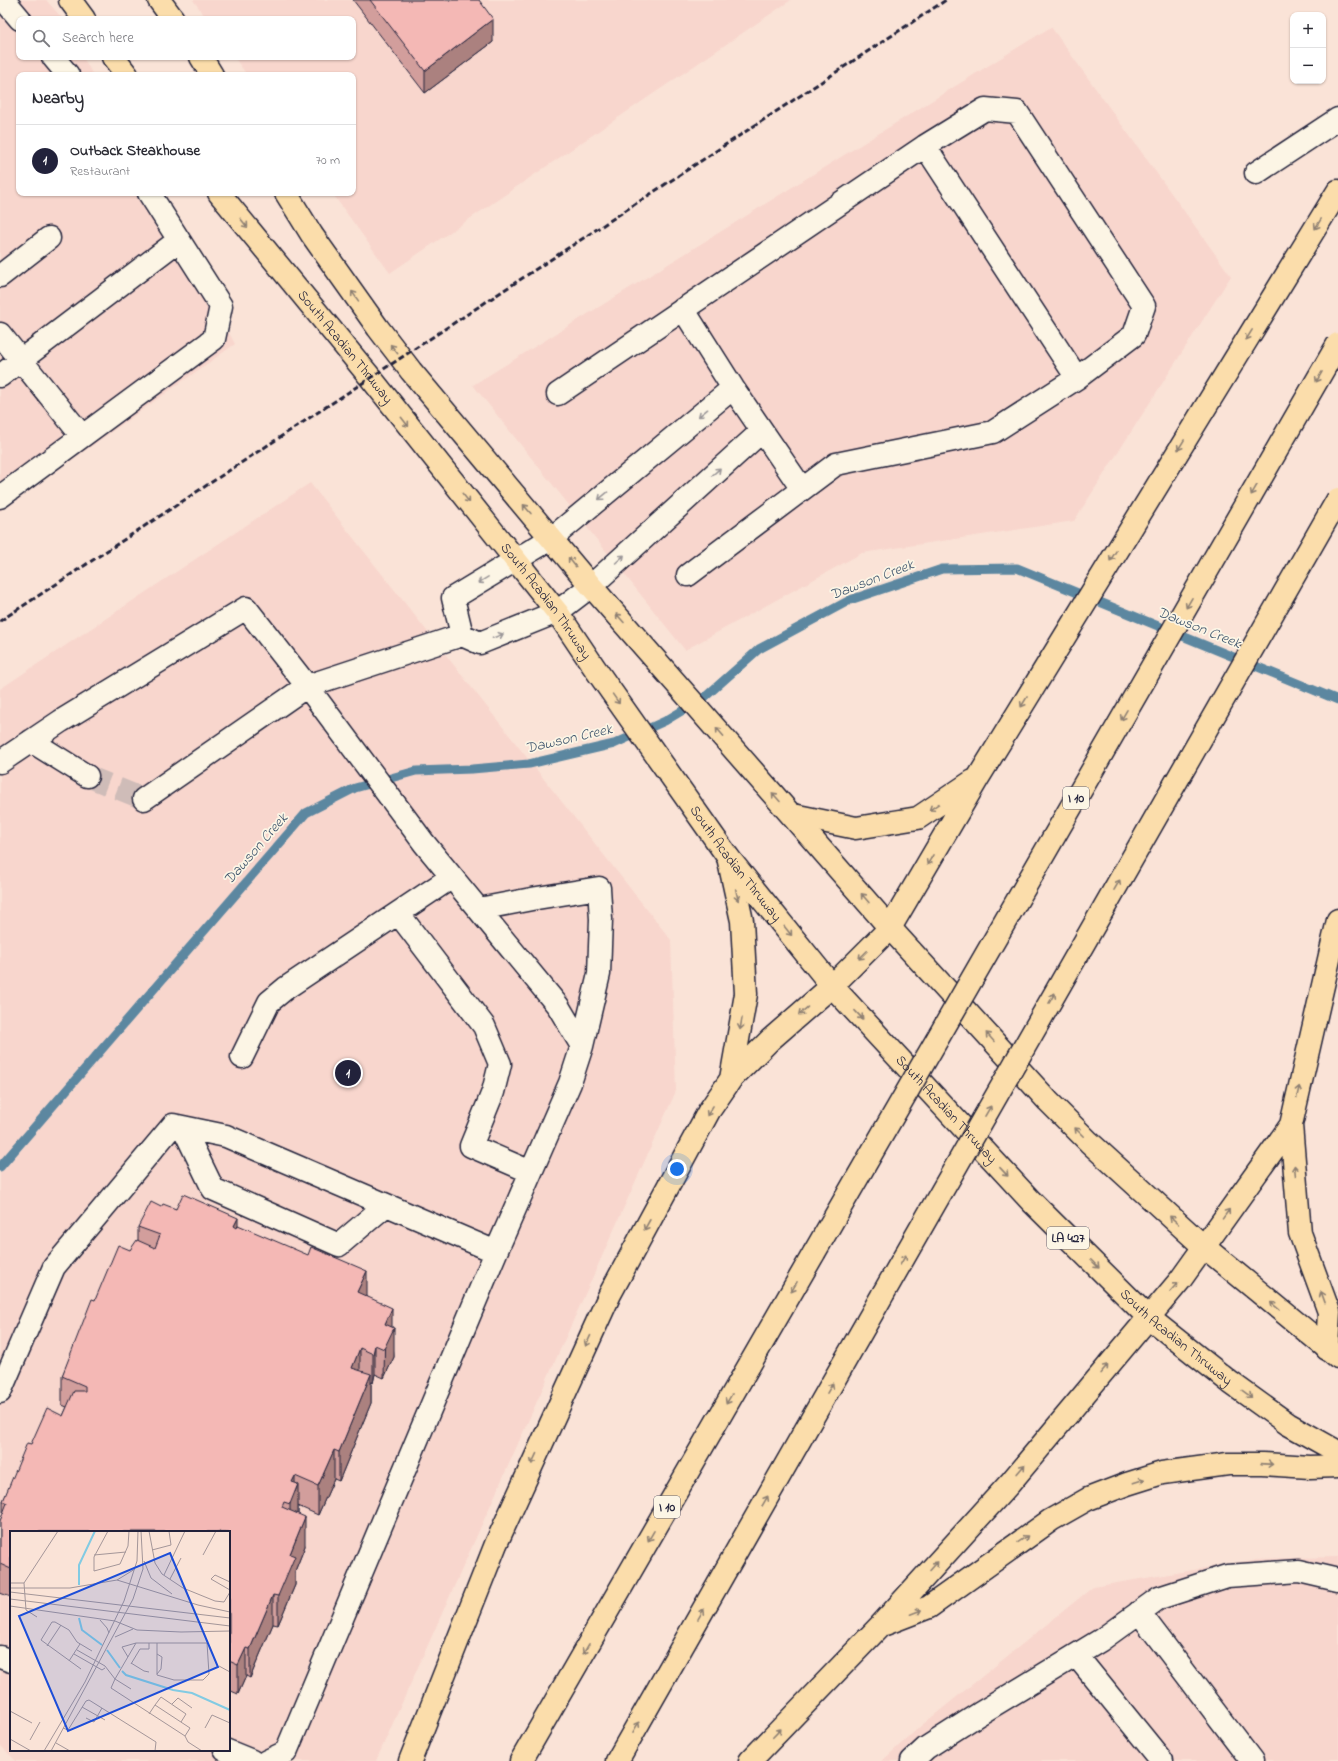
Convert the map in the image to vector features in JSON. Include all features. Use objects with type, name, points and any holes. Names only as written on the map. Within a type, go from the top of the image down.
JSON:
[{"type":"main road","points":[[70,0],[82,16]]},
{"type":"main road","points":[[159,0],[171,16]]},
{"type":"main road","points":[[203,60],[210,72]]},
{"type":"main road","points":[[410,1761],[496,1544],[610,1294],[709,1111],[731,1079],[770,1040],[832,986],[890,928],[1044,668],[1338,190]]},
{"type":"main road","name":"South Acadian Thruway","points":[[221,196],[370,377],[517,560],[557,612],[728,857],[832,986],[1031,1201],[1148,1317],[1231,1383],[1275,1415],[1338,1452]]},
{"type":"main road","points":[[288,196],[312,236],[378,328],[501,479],[591,586],[746,761],[890,928],[1063,1116],[1089,1142],[1203,1246],[1332,1353]]},
{"type":"main road","name":"I 10","points":[[521,1761],[1338,344]]},
{"type":"main road","points":[[617,1761],[1338,499]]},
{"type":"main road","points":[[793,815],[856,828],[918,818],[978,778]]},
{"type":"main road","points":[[728,857],[742,921],[746,994],[731,1079]]},
{"type":"main road","points":[[1332,1353],[1329,1312],[1300,1233],[1290,1126],[1338,920]]},
{"type":"main road","points":[[750,1761],[880,1626],[1010,1483],[1181,1279],[1203,1246],[1290,1126]]},
{"type":"main road","points":[[880,1626],[929,1607],[1051,1520],[1088,1499],[1127,1484],[1162,1473],[1228,1464],[1263,1464],[1310,1467],[1338,1466]]},
{"type":"street","points":[[4,0],[17,16]]},
{"type":"street","points":[[56,60],[66,72]]},
{"type":"street","points":[[558,394],[925,146],[985,109],[1017,112],[1144,306],[1134,335],[1077,378],[993,432],[836,464],[688,575]]},
{"type":"street","points":[[1256,173],[1338,119]]},
{"type":"street","points":[[925,146],[1077,378]]},
{"type":"street","points":[[0,497],[214,339],[221,306],[151,196]]},
{"type":"street","points":[[0,276],[49,238]]},
{"type":"street","points":[[0,376],[179,240]]},
{"type":"street","points":[[683,309],[733,388],[802,489]]},
{"type":"street","points":[[0,334],[82,436]]},
{"type":"street","points":[[462,635],[452,598],[552,538],[733,388]]},
{"type":"street","points":[[144,799],[307,686],[462,635],[480,643],[557,612],[591,586],[762,431]]},
{"type":"street","points":[[0,762],[67,717],[246,608],[332,718],[424,843],[558,1006],[582,1046]]},
{"type":"street","points":[[31,741],[87,776]]},
{"type":"street","points":[[242,1057],[269,1002],[286,988],[452,877]]},
{"type":"street","points":[[268,1761],[286,1752],[496,1252],[570,1082],[582,1046],[599,974],[601,919],[599,888],[479,909]]},
{"type":"street","points":[[398,913],[484,1026],[500,1064],[493,1092],[471,1146],[531,1172]]},
{"type":"street","points":[[0,1392],[54,1267],[174,1125],[226,1136],[496,1252]]},
{"type":"street","points":[[183,1127],[213,1189],[339,1245],[386,1205]]},
{"type":"street","points":[[912,1761],[926,1748],[978,1714],[1101,1640],[1159,1598],[1227,1576],[1299,1571],[1338,1580]]},
{"type":"street","points":[[1139,1612],[1252,1761]]},
{"type":"street","points":[[1076,1655],[1162,1761]]},
{"type":"street","points":[[0,1657],[10,1661]]},
{"type":"street","points":[[227,1751],[252,1761]]},
{"type":"shaded area","points":[[0,0],[46,0],[60,16],[16,16],[16,60],[85,60],[91,72],[16,72],[16,196],[157,196],[235,344],[0,511]]},
{"type":"shaded area","points":[[193,0],[791,0],[390,273],[334,196],[356,196],[356,72],[245,72],[236,60],[356,60],[356,16],[205,16]]},
{"type":"shaded area","points":[[1051,27],[1231,276],[1074,521],[862,553],[685,650],[473,385]]},
{"type":"shaded area","points":[[310,483],[671,940],[676,1091],[376,1761],[16,1761],[0,1745],[0,689]]},
{"type":"shaded area","points":[[1338,1557],[1338,1761],[882,1761],[922,1725],[1093,1587],[1258,1559]]},
{"type":"building","points":[[370,0],[479,0],[493,19],[425,71]]},
{"type":"building","points":[[183,1194],[238,1218],[234,1226],[237,1228],[238,1225],[308,1255],[311,1247],[367,1271],[357,1292],[392,1308],[385,1324],[394,1328],[384,1349],[375,1345],[373,1354],[360,1348],[352,1368],[371,1374],[339,1452],[334,1450],[318,1486],[295,1476],[292,1482],[298,1484],[290,1504],[284,1502],[282,1507],[305,1517],[290,1554],[295,1556],[278,1596],[273,1595],[250,1649],[246,1648],[238,1665],[230,1661],[230,1531],[10,1531],[10,1569],[0,1564],[0,1521],[7,1503],[3,1501],[27,1443],[31,1444],[47,1408],[63,1416],[74,1391],[85,1391],[85,1386],[62,1376],[92,1299],[95,1300],[118,1245],[130,1250],[137,1240],[155,1248],[160,1235],[138,1227],[151,1202],[161,1207],[163,1204],[176,1209]]},
{"type":"waterway","name":"Dawson Creek","points":[[0,1167],[306,813],[355,788],[416,771],[472,769],[529,764],[614,744],[665,721],[705,697],[759,649],[850,600],[942,569],[1017,568],[1338,700]]},
{"type":"tunnel","points":[[87,776],[144,799]]},
{"type":"railway","points":[[0,621],[946,0]]},
{"type":"place","name":"Outback Steakhouse","points":[[348,1073]]}]
